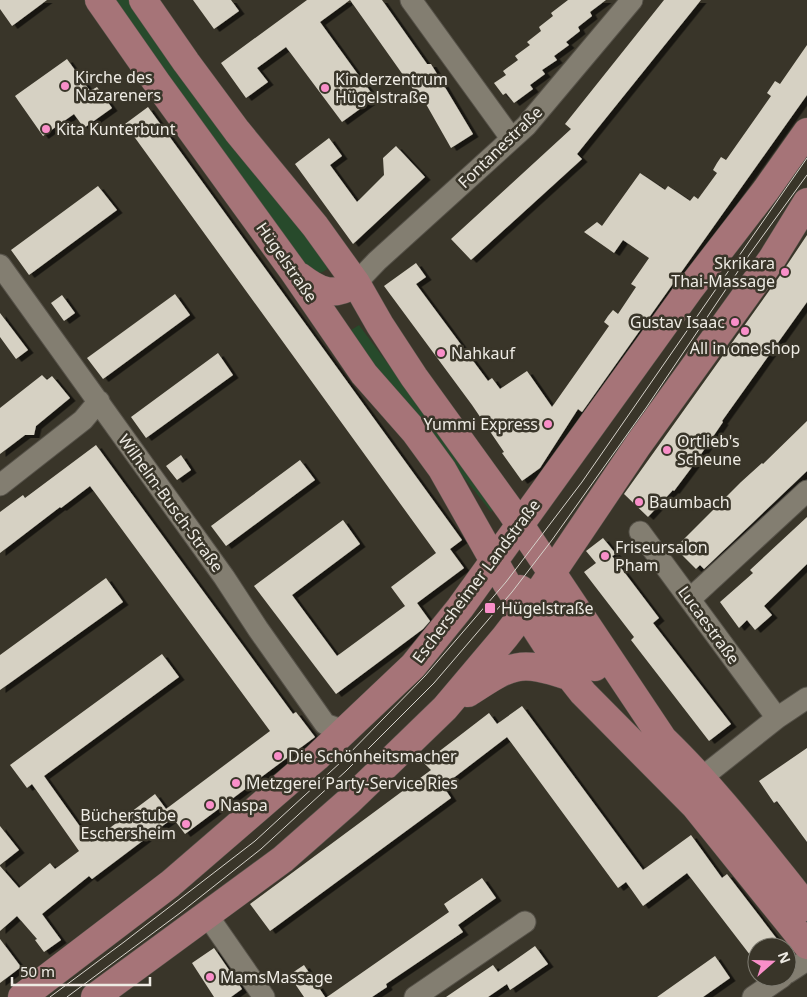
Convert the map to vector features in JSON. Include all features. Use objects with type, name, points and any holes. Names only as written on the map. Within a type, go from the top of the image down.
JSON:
[{"type":"main road","name":"Hügelstraße","points":[[99,0],[294,272],[364,374],[415,432],[442,469],[500,573],[530,605],[542,641],[568,676],[629,741],[695,806],[807,946]]},
{"type":"main road","points":[[143,0],[231,124],[314,226],[356,283],[380,325],[414,377],[520,533],[552,574],[663,739]]},
{"type":"main road","name":"Eschersheimer Landstraße","points":[[22,997],[170,884],[348,730],[413,666],[445,628],[475,587],[500,573],[520,533],[689,290],[766,190],[807,132]]},
{"type":"main road","points":[[95,997],[283,859],[349,801],[445,708],[530,605],[638,446],[772,259],[807,202]]},
{"type":"main road","points":[[294,272],[311,286],[323,291],[340,292],[356,283]]},
{"type":"main road","points":[[336,334],[337,327],[344,315],[354,310],[364,312],[380,325]]},
{"type":"main road","points":[[442,469],[496,525],[520,533],[552,540],[578,535]]},
{"type":"main road","points":[[530,605],[700,779],[733,816],[807,907]]},
{"type":"main road","points":[[445,708],[498,674],[516,667],[546,668],[568,676]]},
{"type":"street","points":[[411,0],[511,138]]},
{"type":"street","name":"Fontanestraße","points":[[356,283],[377,261],[526,126],[632,0]]},
{"type":"street","name":"Wilhelm-Busch-Straße","points":[[0,265],[224,577],[325,724],[348,730]]},
{"type":"street","points":[[0,485],[83,420],[98,401]]},
{"type":"street","points":[[690,599],[807,491]]},
{"type":"street","name":"Lucaestraße","points":[[640,532],[777,718]]},
{"type":"street","points":[[700,779],[777,718],[807,698]]},
{"type":"street","points":[[207,915],[264,997]]},
{"type":"street","points":[[415,997],[525,922]]},
{"type":"street","points":[[753,997],[768,987]]},
{"type":"green space","points":[[109,0],[136,0],[329,267],[327,269],[316,273],[309,269]]},
{"type":"green space","points":[[359,325],[496,508],[491,512],[348,332]]},
{"type":"building","points":[[0,0],[47,0],[12,26],[0,9]]},
{"type":"building","points":[[193,0],[231,0],[239,11],[214,29]]},
{"type":"building","points":[[307,0],[350,0],[320,22],[375,98],[342,122],[286,47],[257,68],[268,82],[246,98],[221,63]]},
{"type":"building","points":[[350,0],[382,0],[427,64],[431,64],[473,134],[451,148],[418,90],[413,89]]},
{"type":"building","points":[[568,0],[606,0],[590,12],[592,16],[578,27],[580,31],[566,42],[569,45],[554,56],[557,60],[542,70],[545,74],[530,85],[533,89],[514,103],[506,93],[503,95],[494,83],[506,75],[503,71],[518,60],[515,56],[530,45],[527,42],[541,31],[539,27],[553,16],[551,13]]},
{"type":"building","points":[[664,0],[701,0],[577,154],[582,159],[471,260],[451,239],[571,129],[565,124]]},
{"type":"building","points":[[807,45],[807,95],[582,412],[578,409],[540,468],[522,481],[472,405],[384,286],[416,263],[426,277],[416,284],[488,381],[492,378],[500,389],[527,371],[552,407],[609,326],[604,322],[608,316],[613,310],[618,314],[636,287],[631,284],[649,258],[623,240],[614,253],[584,232],[597,222],[602,226],[640,173],[665,190],[668,186],[690,201],[694,196],[698,199],[717,173],[713,170],[721,157],[726,160],[771,96],[767,93],[775,81],[780,84]]},
{"type":"building","points":[[67,59],[90,91],[97,87],[112,108],[84,128],[74,114],[43,136],[15,96]]},
{"type":"building","points":[[148,107],[462,540],[450,549],[464,568],[417,603],[430,621],[423,629],[336,694],[254,586],[343,520],[360,544],[292,595],[337,656],[405,606],[391,587],[436,553],[125,124]]},
{"type":"building","points":[[329,138],[342,156],[330,165],[357,202],[384,175],[383,158],[396,146],[425,177],[353,244],[295,164]]},
{"type":"building","points":[[98,186],[117,210],[29,275],[11,250]]},
{"type":"building","points":[[807,235],[807,302],[722,421],[695,463],[674,491],[648,517],[624,494]]},
{"type":"building","points":[[175,294],[190,315],[103,379],[87,358]]},
{"type":"building","points":[[62,295],[75,313],[64,321],[51,303]]},
{"type":"building","points":[[0,313],[28,350],[16,359],[0,337]]},
{"type":"building","points":[[218,353],[233,375],[146,438],[131,417]]},
{"type":"building","points":[[42,375],[47,380],[52,376],[70,398],[36,426],[34,435],[25,435],[0,454],[0,408]]},
{"type":"building","points":[[807,421],[807,471],[704,569],[700,565],[696,569],[675,548],[741,482],[763,464]]},
{"type":"building","points":[[96,445],[293,714],[296,712],[315,737],[185,834],[173,818],[92,879],[89,876],[42,914],[61,940],[44,952],[35,940],[37,939],[17,916],[0,931],[0,866],[19,888],[50,863],[55,869],[79,851],[32,784],[27,788],[10,765],[162,654],[179,677],[44,776],[91,842],[155,794],[166,809],[270,731],[90,486],[0,553],[0,512],[23,495],[25,498]]},
{"type":"building","points":[[181,455],[191,470],[177,480],[166,466]]},
{"type":"building","points":[[300,460],[315,480],[226,546],[211,526]]},
{"type":"building","points":[[807,517],[807,564],[764,606],[772,615],[755,630],[747,620],[739,628],[720,602],[753,573],[750,570]]},
{"type":"building","points":[[603,538],[616,554],[612,556],[659,618],[653,623],[731,724],[709,741],[631,640],[634,637],[584,572],[596,563],[586,551]]},
{"type":"building","points":[[106,578],[123,602],[0,690],[0,655]]},
{"type":"building","points":[[522,706],[643,870],[691,835],[722,878],[727,874],[775,937],[747,937],[747,951],[687,873],[643,906],[626,882],[618,888],[507,737],[443,786],[451,798],[270,931],[250,904],[431,770],[424,763],[489,713],[497,724]]},
{"type":"building","points":[[807,748],[807,842],[777,801],[774,803],[759,781]]},
{"type":"building","points":[[0,826],[19,850],[0,865]]},
{"type":"building","points":[[482,878],[496,898],[458,925],[463,932],[386,984],[387,987],[372,997],[327,997],[449,912],[444,904]]},
{"type":"building","points":[[0,939],[21,967],[0,983]]},
{"type":"building","points":[[535,946],[548,964],[510,990],[507,984],[488,997],[446,997],[493,965],[498,972]]},
{"type":"building","points":[[214,948],[242,989],[231,997],[214,997],[192,963]]},
{"type":"building","points":[[715,956],[730,978],[703,997],[657,997]]},
{"type":"building","points":[[304,965],[325,997],[304,997],[289,975]]},
{"type":"tram line","points":[[50,997],[255,841],[341,762],[425,676],[506,582],[582,482],[807,158]]},
{"type":"tram line","points":[[67,997],[180,913],[261,849],[346,771],[434,683],[512,592],[552,540],[646,408],[749,255],[807,175]]},
{"type":"place","name":"Kirche des Nazareners","points":[[65,86]]},
{"type":"place","name":"Kinderzentrum Hügelstraße","points":[[325,88]]},
{"type":"place","name":"Kita Kunterbunt","points":[[46,129]]},
{"type":"place","name":"Skrikara Thai-Massage","points":[[785,272]]},
{"type":"place","name":"Gustav Isaac","points":[[735,322]]},
{"type":"place","name":"All in one shop","points":[[745,331]]},
{"type":"place","name":"Nahkauf","points":[[441,353]]},
{"type":"place","name":"Yummi Express","points":[[548,424]]},
{"type":"place","name":"Ortlieb's Scheune","points":[[667,450]]},
{"type":"place","name":"Baumbach","points":[[639,502]]},
{"type":"place","name":"Friseursalon Pham","points":[[605,556]]},
{"type":"place","name":"Hügelstraße","points":[[490,608]]},
{"type":"place","name":"Die Schönheitsmacher","points":[[278,756]]},
{"type":"place","name":"Metzgerei Party-Service Ries","points":[[236,783]]},
{"type":"place","name":"Naspa","points":[[210,805]]},
{"type":"place","name":"Bücherstube Eschersheim","points":[[186,824]]},
{"type":"place","name":"MamsMassage","points":[[210,977]]}]
